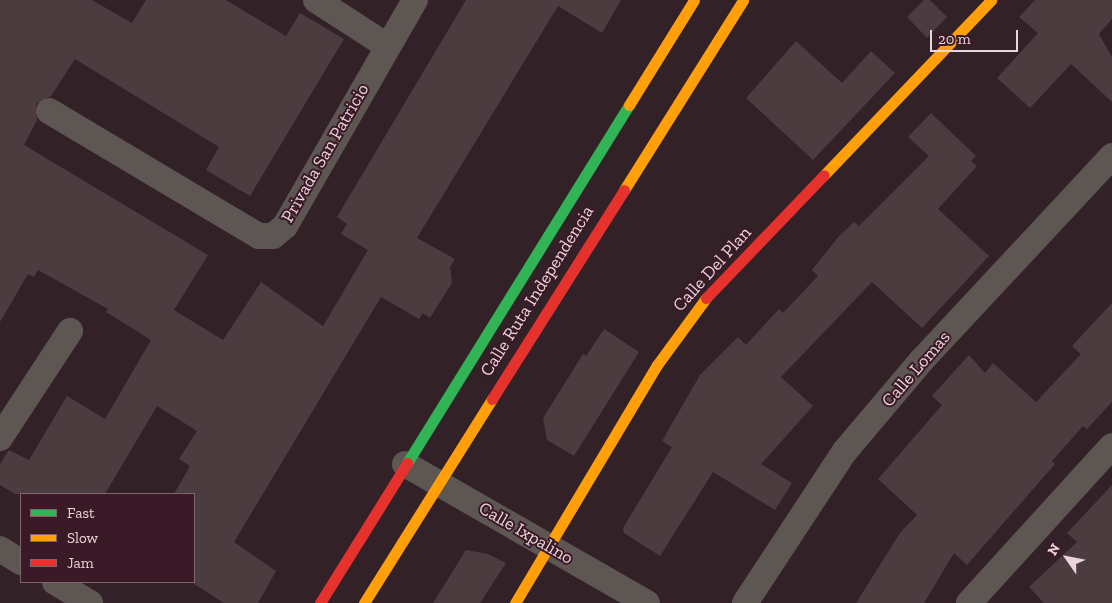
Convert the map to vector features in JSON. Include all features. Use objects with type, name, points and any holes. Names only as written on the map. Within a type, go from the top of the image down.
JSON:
[{"type":"main road","name":"Calle Ruta Independencia","points":[[320,603],[694,0]]},
{"type":"main road","name":"Calle Ruta Independencia","points":[[364,603],[438,482],[743,0]]},
{"type":"main road","name":"Calle Del Plan","points":[[515,603],[657,365],[697,308],[990,0]]},
{"type":"street","points":[[316,0],[387,46]]},
{"type":"street","name":"Privada San Patricio","points":[[49,111],[259,236],[274,236],[285,226],[415,0]]},
{"type":"street","name":"Calle Lomas","points":[[745,603],[845,451],[922,360],[1112,156]]},
{"type":"street","points":[[0,438],[70,331]]},
{"type":"street","points":[[968,603],[1112,446]]},
{"type":"street","name":"Calle Ixpalino","points":[[405,464],[648,603]]},
{"type":"street","points":[[0,549],[20,561]]},
{"type":"street","points":[[57,583],[90,603]]},
{"type":"building","points":[[0,0],[92,0],[132,23],[146,0],[226,0],[286,36],[300,13],[344,39],[250,196],[206,170],[219,147],[75,59],[51,96],[36,104],[37,120],[24,145],[208,255],[174,310],[223,340],[261,282],[323,326],[368,250],[341,234],[347,224],[337,217],[466,0],[621,0],[602,33],[558,6],[417,238],[455,259],[450,267],[452,283],[430,318],[423,313],[419,319],[381,297],[234,542],[276,571],[258,603],[224,603],[194,584],[195,493],[175,493],[190,466],[179,459],[197,431],[157,406],[106,493],[15,494],[0,485],[0,464],[9,450],[29,460],[67,396],[105,419],[151,340],[106,312],[108,309],[38,270],[34,277],[28,274],[0,322]]},
{"type":"building","points":[[924,0],[930,0],[947,17],[927,38],[907,17]]},
{"type":"building","points":[[1035,0],[1112,0],[1112,19],[1099,34],[1112,57],[1112,102],[1071,64],[1030,108],[997,78],[1038,33],[1019,17]]},
{"type":"building","points":[[796,41],[842,83],[871,51],[895,73],[813,160],[746,98]]},
{"type":"building","points":[[931,113],[976,156],[971,161],[977,166],[938,209],[989,256],[922,328],[872,282],[781,377],[813,406],[761,464],[792,483],[775,510],[713,472],[660,556],[624,533],[623,528],[672,447],[662,441],[700,375],[738,337],[746,345],[779,309],[783,313],[818,276],[812,270],[839,236],[854,222],[859,226],[929,156],[908,137]]},
{"type":"building","points":[[1112,303],[1112,402],[1087,429],[1083,426],[1052,461],[1055,464],[967,565],[954,553],[924,603],[856,603],[900,533],[917,515],[878,479],[942,405],[932,396],[969,355],[985,373],[993,363],[1036,402],[1081,354],[1072,346]]},
{"type":"building","points":[[604,329],[639,352],[574,456],[547,440],[543,418],[583,354],[586,356]]},
{"type":"building","points":[[1112,485],[1112,603],[1044,603],[1029,587],[1077,542],[1067,533]]},
{"type":"building","points":[[466,550],[488,554],[506,563],[480,603],[433,603]]},
{"type":"traffic: fast","points":[[407,463],[629,105]]},
{"type":"traffic: slow","points":[[629,105],[694,0]]},
{"type":"traffic: slow","points":[[624,190],[743,0]]},
{"type":"traffic: slow","points":[[824,175],[991,0]]},
{"type":"traffic: slow","points":[[515,603],[657,365],[706,298]]},
{"type":"traffic: slow","points":[[364,603],[492,399]]},
{"type":"traffic: jam","points":[[706,298],[824,175]]},
{"type":"traffic: jam","points":[[492,399],[624,190]]},
{"type":"traffic: jam","points":[[320,603],[407,463]]}]
